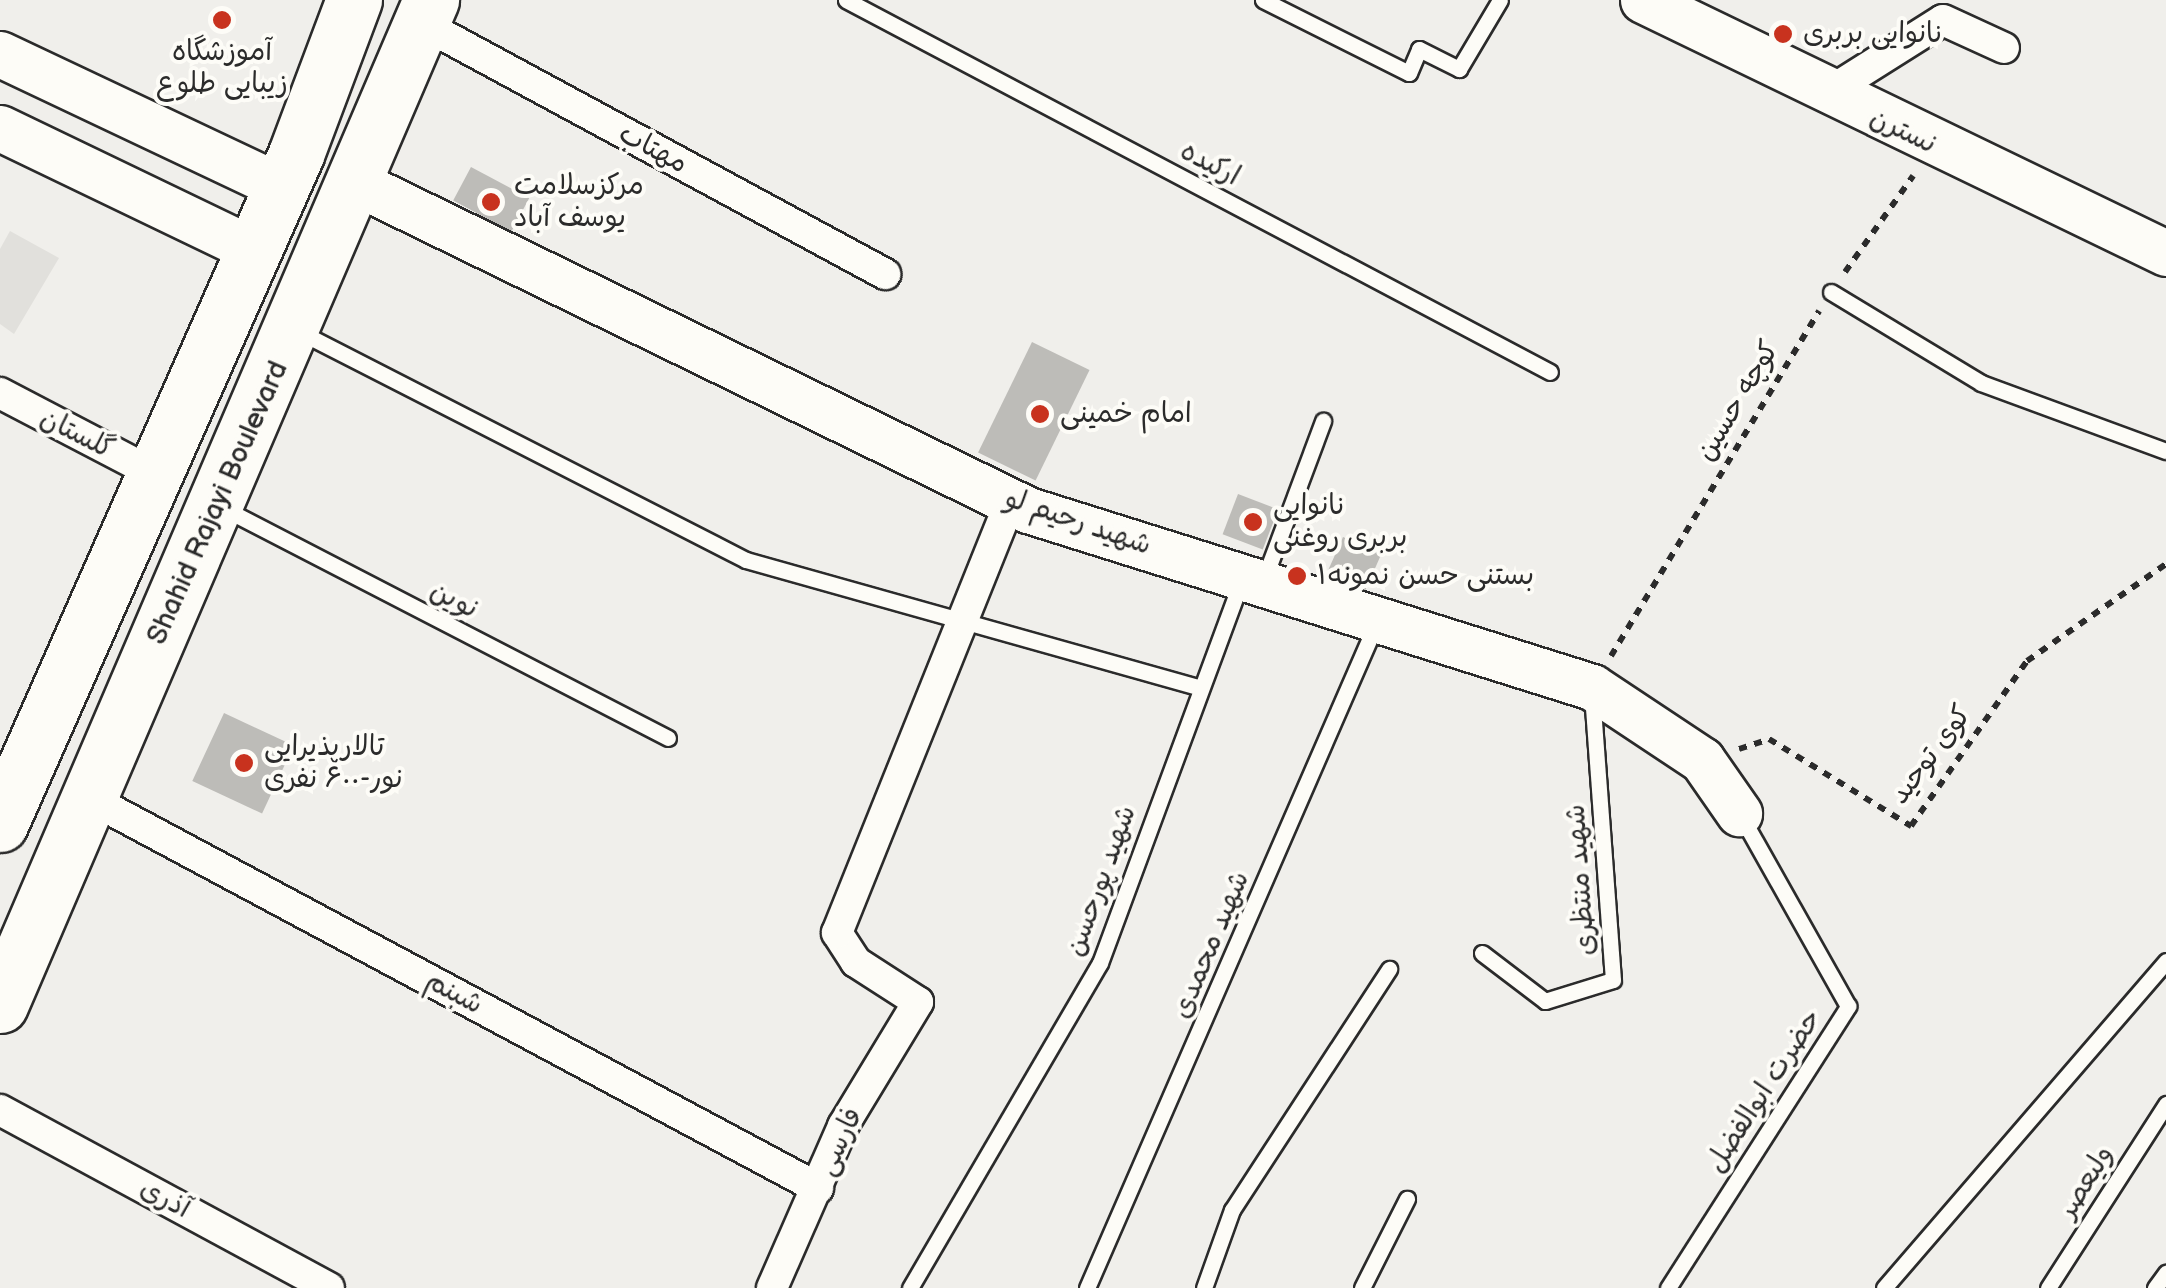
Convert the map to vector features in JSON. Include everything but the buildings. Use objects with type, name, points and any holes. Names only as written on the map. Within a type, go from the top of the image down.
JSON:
[{"type":"highway","points":[[0,824],[12,764],[155,474],[282,187],[354,0]]},
{"type":"highway","name":"Shahid Rajayi Boulevard","points":[[0,1004],[357,183],[426,12]]},
{"type":"street","name":"نسترن","points":[[1644,0],[1826,94],[2166,254]]},
{"type":"street","name":"مهتاب","points":[[426,12],[885,274]]},
{"type":"street","points":[[1826,94],[1943,20],[2004,48]]},
{"type":"street","points":[[0,54],[282,187]]},
{"type":"street","points":[[0,128],[254,250]]},
{"type":"street","name":"شهید رحیم لو","points":[[357,183],[1010,501],[1592,687],[1702,760],[1739,813]]},
{"type":"street","name":"گلستان","points":[[0,393],[155,474]]},
{"type":"street","points":[[961,625],[1010,501]]},
{"type":"street","name":"فارسی","points":[[772,1288],[843,1126],[918,1002],[856,962],[838,933],[961,625]]},
{"type":"street","name":"شبنم","points":[[89,798],[818,1188]]},
{"type":"street","name":"آذری","points":[[0,1110],[329,1288]]},
{"type":"lane","name":"ارکیده","points":[[846,0],[1550,372]]},
{"type":"lane","points":[[1262,0],[1409,73],[1419,49],[1459,69],[1500,0]]},
{"type":"lane","points":[[1830,292],[1981,383],[2166,451]]},
{"type":"lane","points":[[294,329],[746,560],[961,625],[1199,687]]},
{"type":"lane","name":"شهید پورحسن","points":[[910,1288],[1100,963],[1199,687],[1253,580],[1324,421]]},
{"type":"lane","name":"نوین","points":[[218,506],[668,738]]},
{"type":"lane","name":"شهید محمدی","points":[[1087,1288],[1378,620]]},
{"type":"lane","name":"شهید منتظری","points":[[1482,953],[1545,1001],[1613,980],[1592,687]]},
{"type":"lane","name":"حضرت ابوالفضل","points":[[1668,1288],[1848,1006],[1739,813]]},
{"type":"lane","points":[[1884,1288],[2166,961]]},
{"type":"lane","points":[[1204,1288],[1232,1210],[1389,969]]},
{"type":"lane","name":"ولیعصر","points":[[2048,1288],[2166,1104]]},
{"type":"lane","points":[[1362,1288],[1406,1199]]},
{"type":"lane","points":[[2154,1288],[2166,1273]]},
{"type":"path","name":"کوچه حسین","points":[[1592,687],[1830,292],[1934,146]]},
{"type":"path","name":"کوی توحید","points":[[1702,760],[1769,739],[1911,826],[2027,662],[2166,564]]},
{"type":"shaded area","points":[[10,231],[59,258],[14,334],[0,324],[0,249]]},
{"type":"place","name":"آموزشگاه زیبایی طلوع","points":[[222,20]]},
{"type":"place","name":"نانوایی بربری","points":[[1783,34]]},
{"type":"place","name":"مرکزسلامت یوسف آباد","points":[[491,202]]},
{"type":"place","name":"امام خمینی","points":[[1040,414]]},
{"type":"place","name":"نانوایی بربری روغنی","points":[[1253,522]]},
{"type":"place","name":"بستنی حسن نمونه۱","points":[[1297,576]]},
{"type":"place","name":"تالارپذیرایی نور-۶۰۰ نفری","points":[[244,763]]}]
